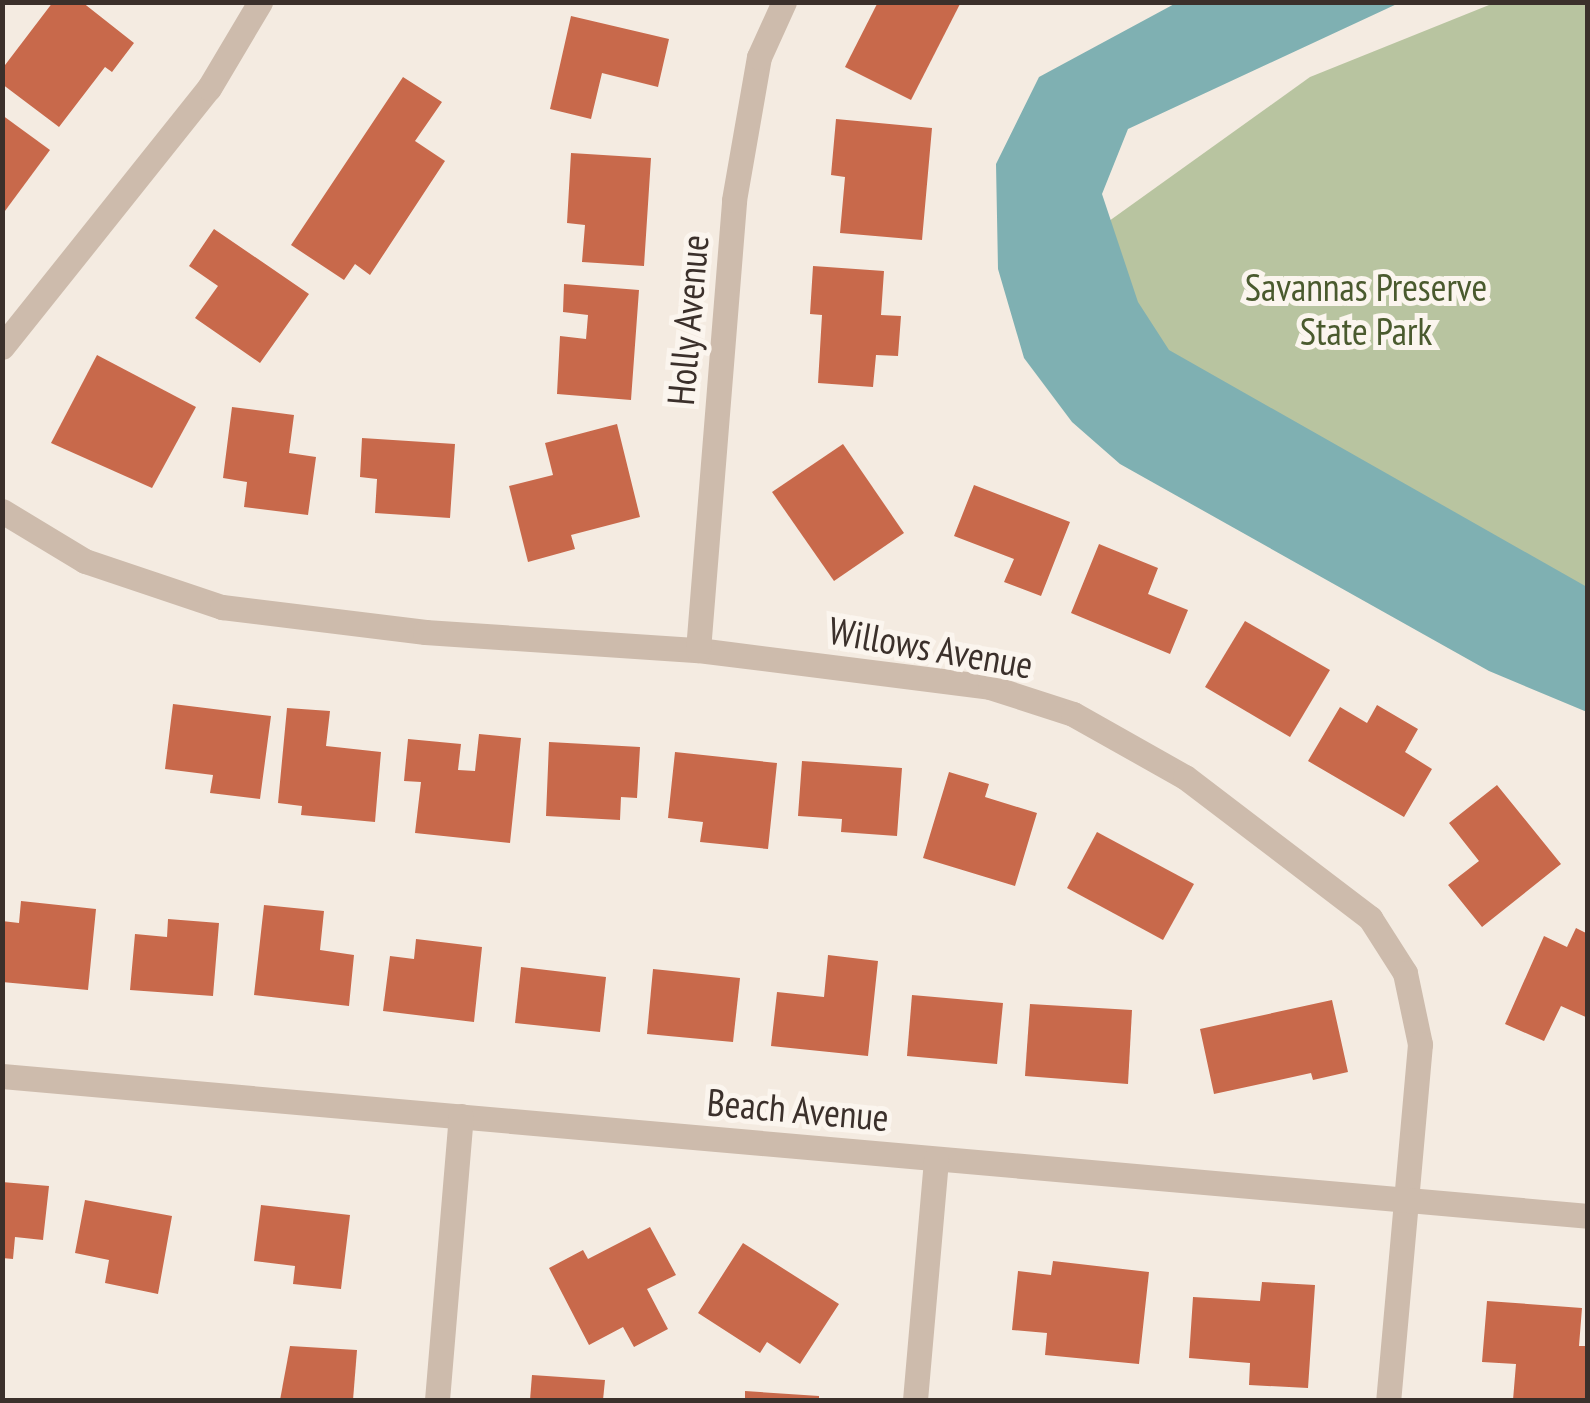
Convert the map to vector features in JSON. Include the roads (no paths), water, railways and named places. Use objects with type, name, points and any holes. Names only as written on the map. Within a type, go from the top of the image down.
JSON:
[{"type":"street","points":[[2,347],[209,88],[260,2]]},
{"type":"street","name":"Holly Avenue","points":[[698,650],[734,200],[759,57],[784,2]]},
{"type":"street","name":"Willows Avenue","points":[[2,511],[84,560],[222,608],[425,632],[698,650],[941,679],[1035,700],[1125,740],[1266,833],[1370,918],[1405,973],[1420,1044],[1388,1400]]},
{"type":"street","name":"Beach Avenue","points":[[2,1076],[1588,1216]]},
{"type":"street","points":[[438,1400],[461,1116]]},
{"type":"street","points":[[915,1400],[936,1159]]},
{"type":"water","points":[[1178,2],[1399,3],[1128,129],[1102,194],[1138,302],[1169,350],[1587,587],[1587,712],[1489,671],[1120,464],[1072,422],[1024,358],[998,269],[996,164],[1039,77]]},
{"type":"park label","name":"Savannas Preserve State Park","points":[[1366,308]]}]
